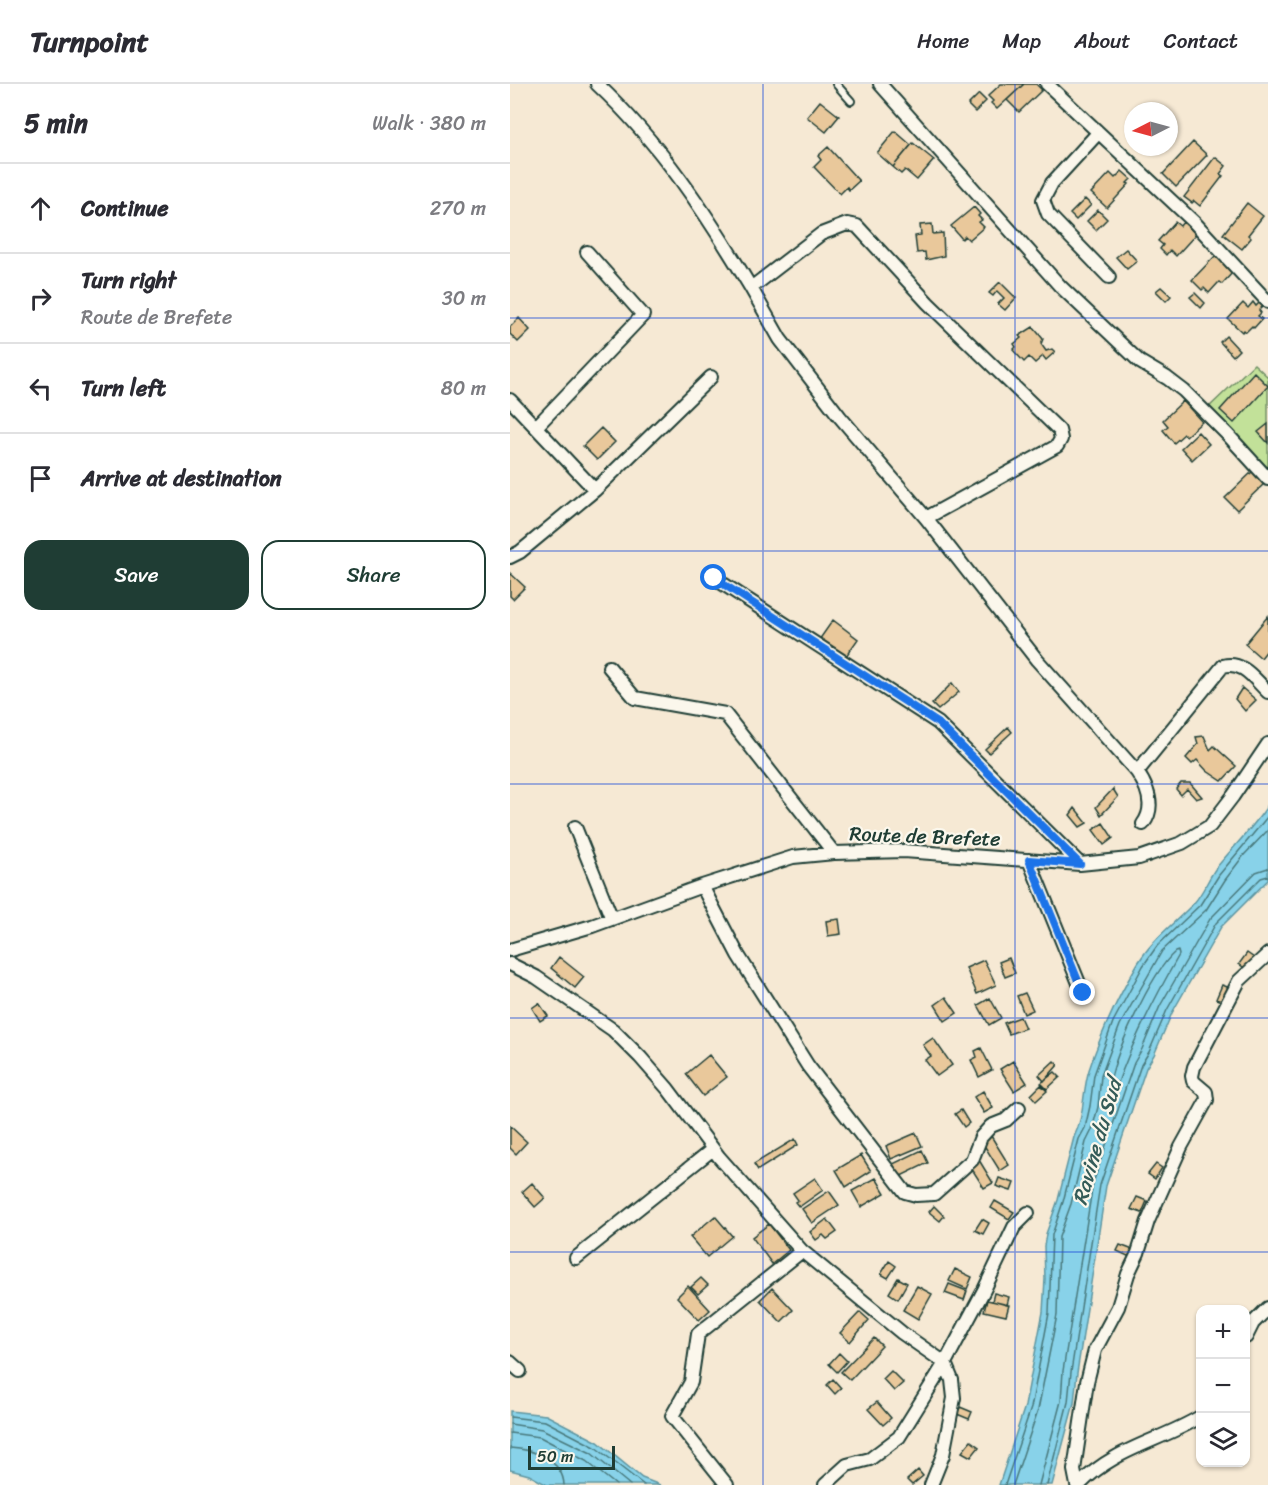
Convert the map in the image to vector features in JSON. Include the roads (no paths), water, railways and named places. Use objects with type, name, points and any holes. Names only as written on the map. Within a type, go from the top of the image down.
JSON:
[{"type":"street","points":[[597,84],[663,155],[717,230],[780,339],[840,417],[926,518],[1037,660],[1146,784],[1149,794],[1148,818],[1143,824]]},
{"type":"street","points":[[880,84],[1060,286],[1140,362],[1184,391],[1268,479]]},
{"type":"street","points":[[1047,84],[1194,222],[1268,302]]},
{"type":"street","points":[[1098,133],[1052,183],[1043,200],[1048,214],[1109,277]]},
{"type":"street","points":[[751,288],[821,234],[847,224],[857,226],[928,303],[1059,430],[1061,439],[1057,446],[926,518]]},
{"type":"street","points":[[536,427],[643,315],[587,252]]},
{"type":"street","points":[[510,557],[520,552],[595,490],[711,377]]},
{"type":"street","points":[[510,400],[595,490]]},
{"type":"street","points":[[714,578],[938,723],[1080,864]]},
{"type":"street","points":[[1137,772],[1223,666],[1231,663],[1239,665],[1268,692]]},
{"type":"street","points":[[609,667],[635,698],[724,714],[834,853]]},
{"type":"street","name":"Route de Brefete","points":[[510,950],[612,919],[702,886],[793,857],[904,851],[1080,864],[1139,858],[1182,843],[1210,826],[1268,744]]},
{"type":"street","points":[[575,827],[612,919]]},
{"type":"street","points":[[1029,860],[1083,993]]},
{"type":"street","points":[[702,886],[738,955],[808,1066],[905,1192],[916,1195],[934,1194],[972,1160],[981,1137],[991,1126],[1006,1120],[1019,1108]]},
{"type":"street","points":[[1078,1485],[1074,1470],[1087,1382],[1095,1350],[1118,1307],[1148,1221],[1180,1148],[1207,1100],[1206,1092],[1193,1082],[1194,1067],[1239,981],[1268,954]]},
{"type":"street","points":[[510,964],[536,977],[613,1030],[668,1089],[713,1149],[802,1251],[893,1326],[945,1363],[952,1380],[954,1398],[943,1455],[931,1485]]},
{"type":"street","points":[[576,1258],[713,1149]]},
{"type":"street","points":[[825,1485],[847,1465],[870,1459],[899,1437],[945,1363],[1014,1227],[1028,1213]]},
{"type":"street","points":[[727,1485],[672,1416],[691,1382],[698,1334],[802,1251]]},
{"type":"street","points":[[1250,1328],[1268,1308]]},
{"type":"street","points":[[510,1362],[520,1371]]},
{"type":"street","points":[[1078,1485],[1093,1470],[1126,1450],[1181,1428],[1196,1419]]},
{"type":"lane","points":[[836,84],[851,101]]},
{"type":"water","name":"Ravine du Sud","points":[[1268,805],[1268,880],[1221,927],[1172,1013],[1146,1068],[1106,1186],[1074,1403],[1052,1485],[999,1485],[1025,1406],[1043,1312],[1046,1234],[1078,1129],[1089,1070],[1099,1042],[1117,1002],[1144,954],[1157,938],[1194,903],[1216,868]]},
{"type":"water","points":[[510,1411],[546,1415],[598,1442],[642,1478],[660,1485],[547,1485],[529,1475],[510,1470]]}]
